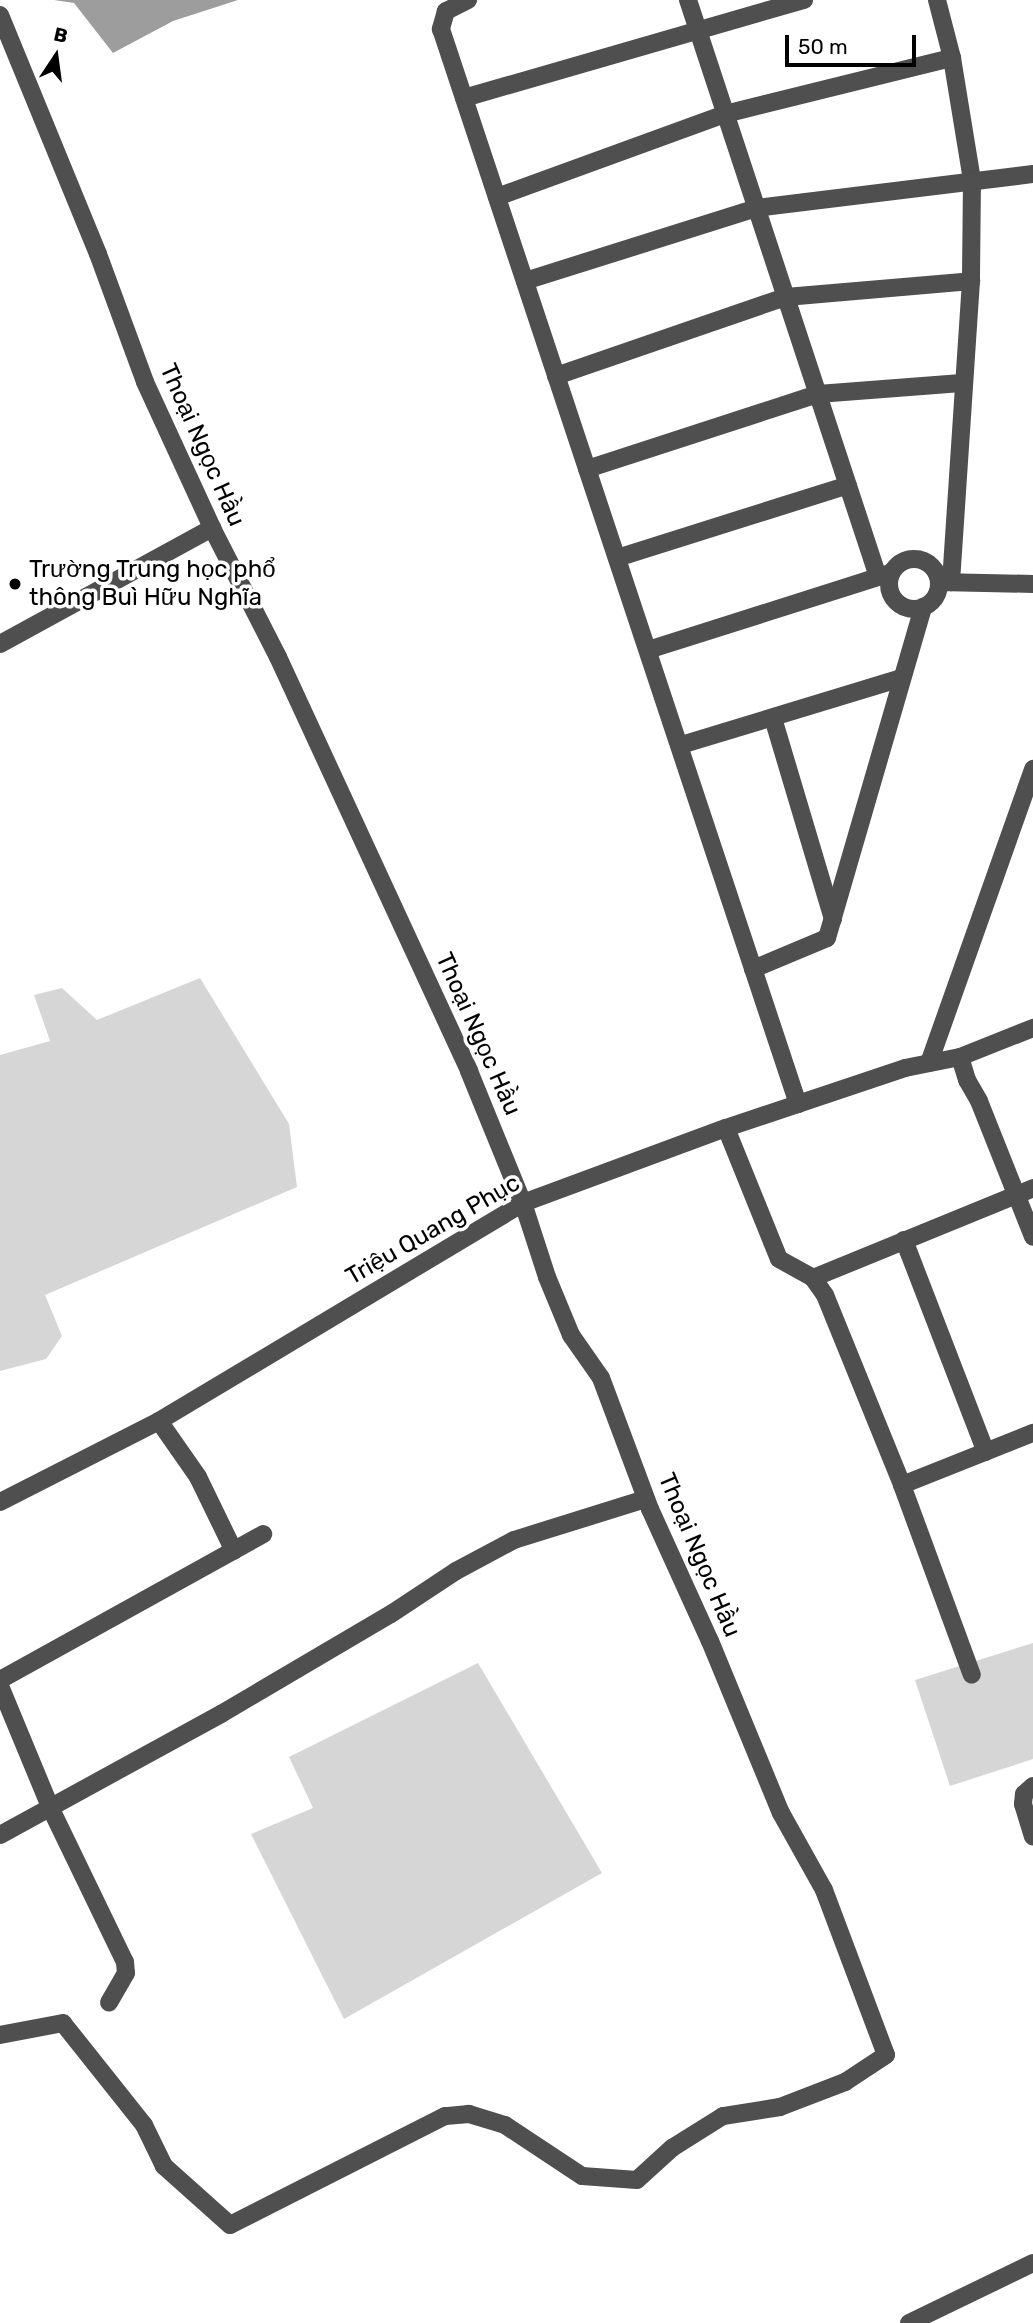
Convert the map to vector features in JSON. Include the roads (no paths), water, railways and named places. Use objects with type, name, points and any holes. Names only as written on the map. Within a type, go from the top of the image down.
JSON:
[{"type":"street","points":[[468,0],[449,7],[441,24],[798,1104]]},
{"type":"street","points":[[688,0],[848,485],[890,589],[898,603],[914,609],[923,607],[935,597],[945,582],[971,281],[972,180],[952,58],[937,0]]},
{"type":"street","points":[[464,98],[804,0]]},
{"type":"street","name":"Thoại Ngọc Hầu","points":[[0,15],[5,39],[98,254],[145,382],[212,528],[278,657],[469,1071],[523,1203],[547,1277],[571,1335],[601,1378],[646,1499],[781,1813],[824,1890],[886,2054],[845,2082],[780,2107],[723,2116],[672,2148],[637,2180],[582,2176],[505,2125],[469,2114],[445,2116],[230,2225],[164,2166],[144,2125],[63,2023],[0,2035]]},
{"type":"street","points":[[497,197],[725,114],[952,58]]},
{"type":"street","points":[[525,281],[756,208],[1033,174]]},
{"type":"street","points":[[556,376],[786,297],[971,281]]},
{"type":"street","points":[[587,469],[818,394],[962,383]]},
{"type":"street","points":[[617,558],[848,485]]},
{"type":"street","points":[[0,644],[212,528]]},
{"type":"street","points":[[648,650],[885,575],[903,561],[919,559],[933,567],[945,582]]},
{"type":"street","points":[[945,582],[1033,584]]},
{"type":"street","points":[[753,969],[827,938],[923,607]]},
{"type":"street","points":[[681,746],[901,678]]},
{"type":"street","points":[[773,718],[833,919]]},
{"type":"street","points":[[929,1063],[1033,769]]},
{"type":"street","name":"Triệu Quang Phục","points":[[0,1502],[159,1421],[523,1203],[726,1128],[905,1068],[960,1057],[1033,1028]]},
{"type":"street","points":[[960,1057],[967,1080],[1025,1191],[1033,1237]]},
{"type":"street","points":[[726,1128],[779,1259],[813,1278],[825,1295],[902,1485],[972,1675]]},
{"type":"street","points":[[813,1278],[1025,1191]]},
{"type":"street","points":[[904,1240],[986,1452]]},
{"type":"street","points":[[159,1421],[198,1477],[234,1551]]},
{"type":"street","points":[[902,1485],[1033,1433]]},
{"type":"street","points":[[0,1835],[221,1714],[391,1614],[456,1571],[514,1540],[646,1499]]},
{"type":"street","points":[[0,1680],[263,1534]]},
{"type":"street","points":[[0,1686],[50,1807],[125,1962],[126,1973],[109,2003]]},
{"type":"street","points":[[1033,1786],[1024,1794],[1023,1804],[1033,1836]]},
{"type":"street","points":[[909,2323],[1033,2263]]},
{"type":"place","name":"Trường Trung học phổ thông Buì Hữu Nghĩa","points":[[15,584]]}]
